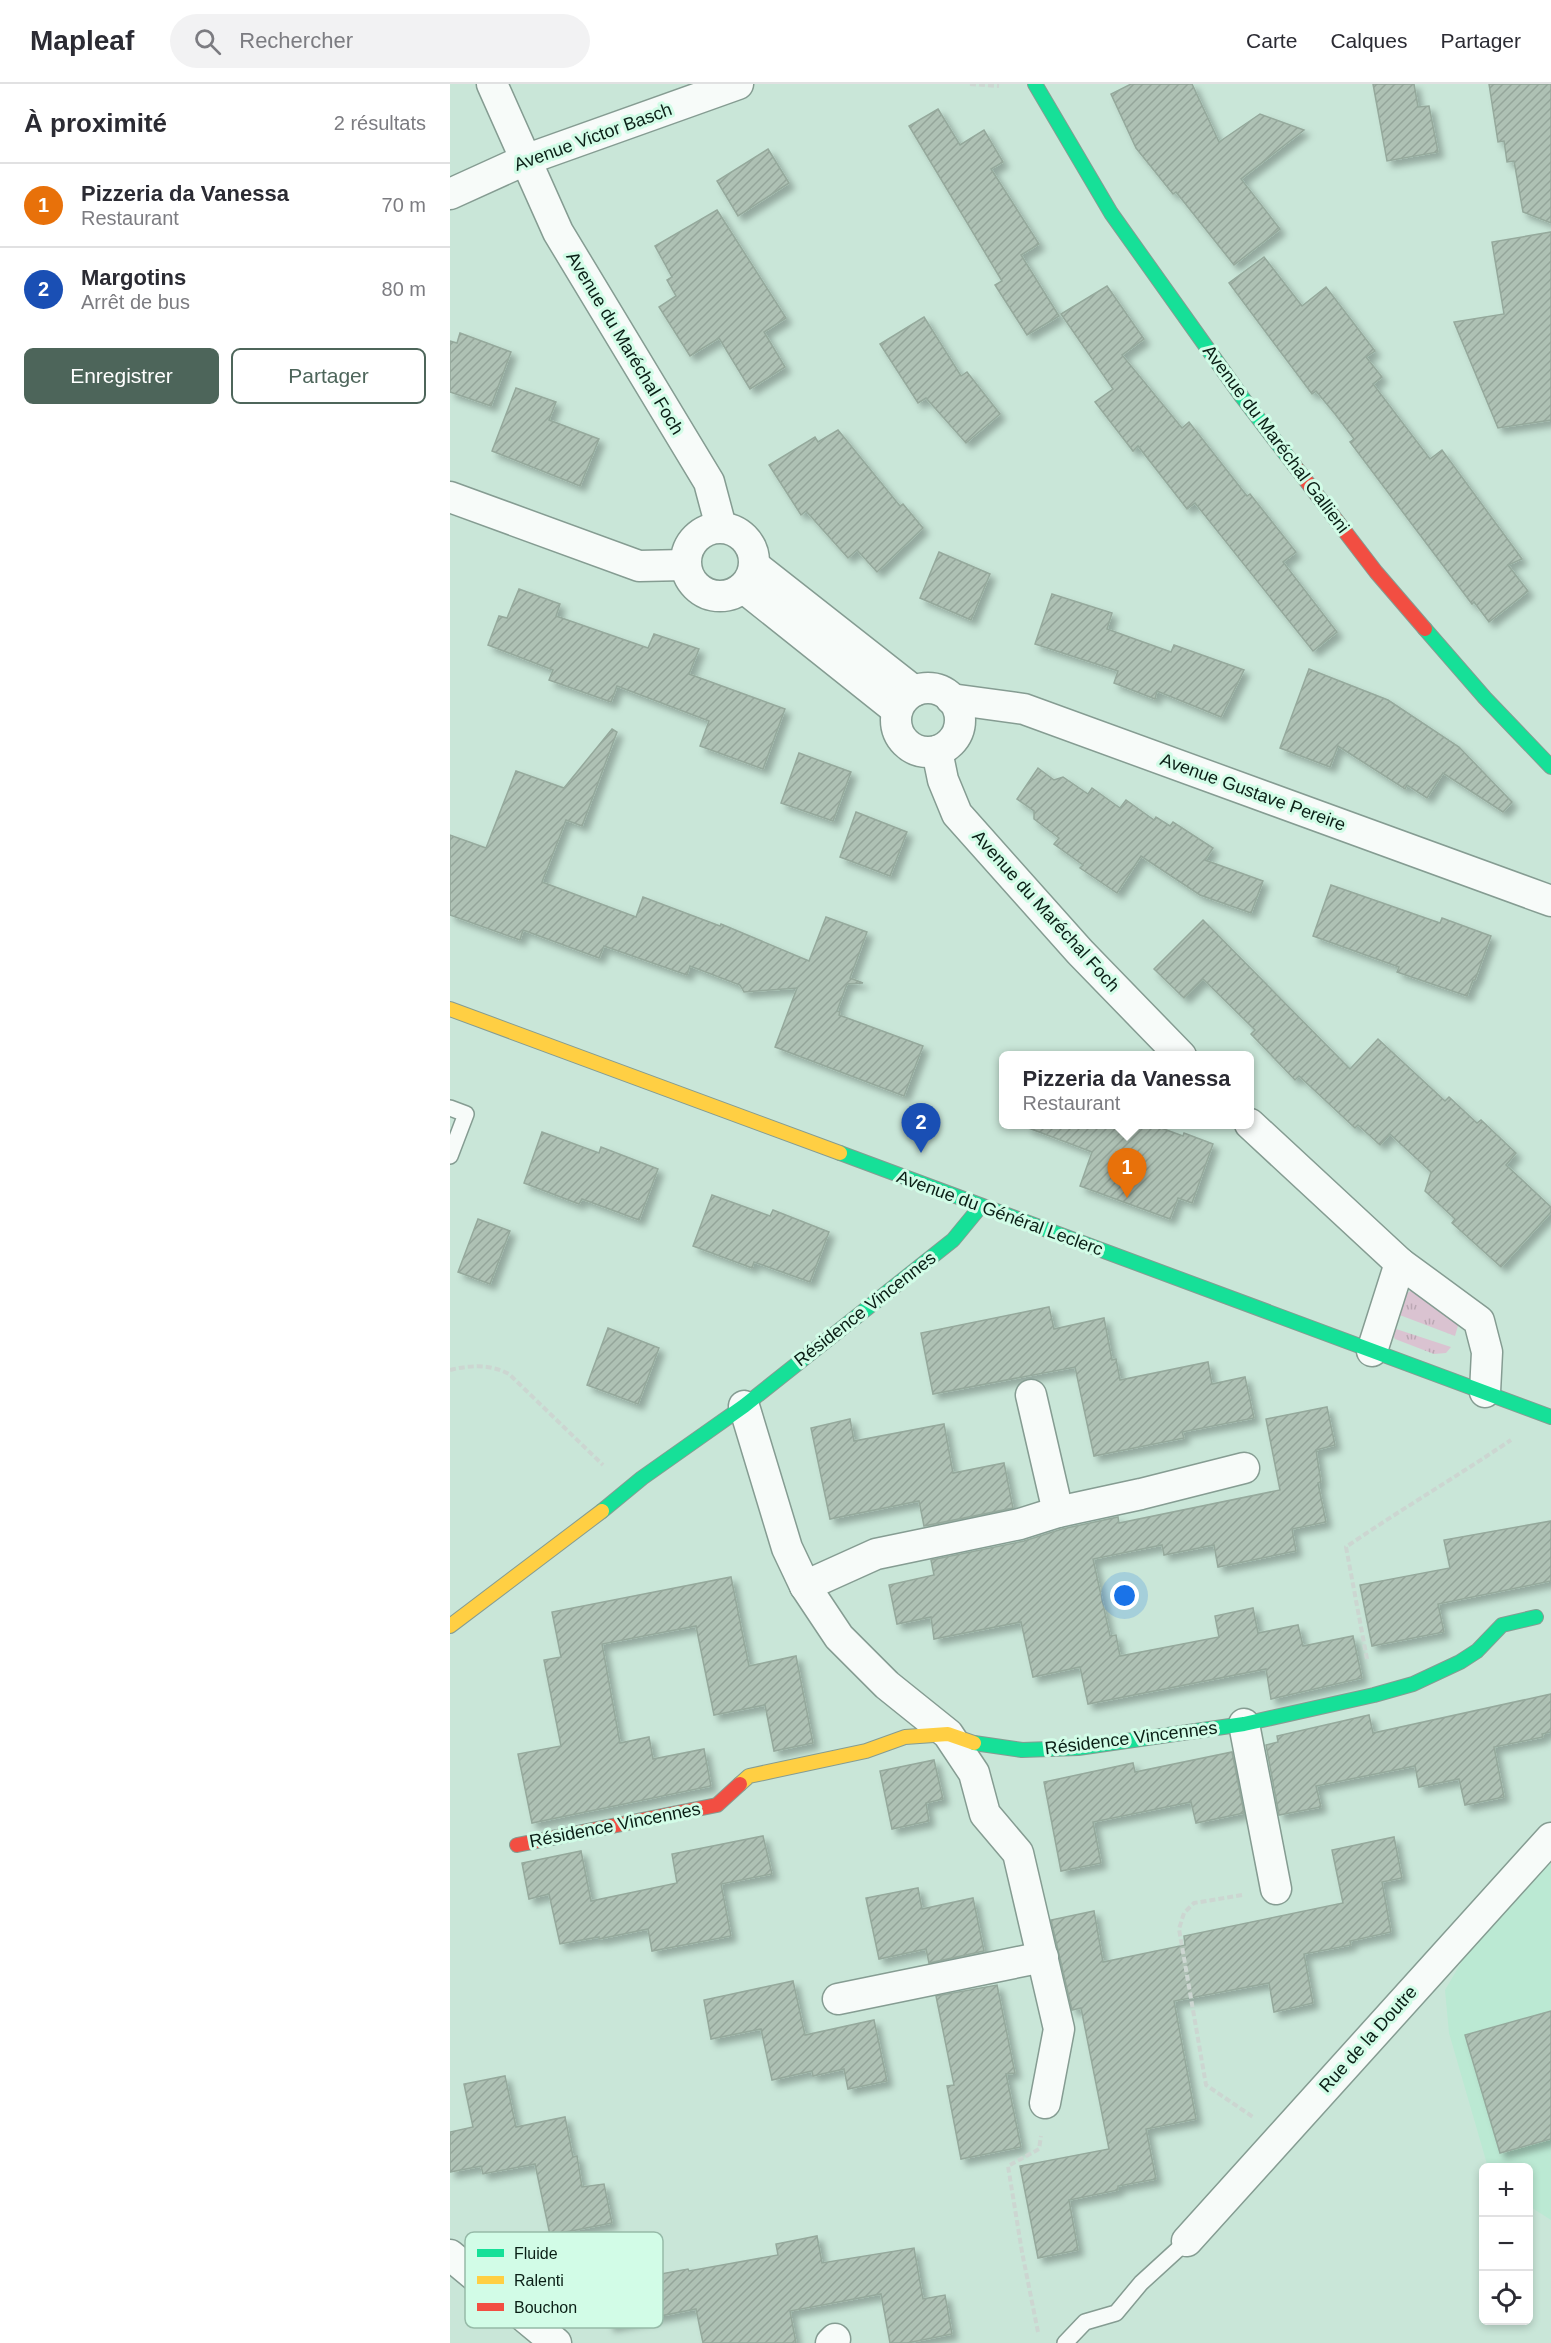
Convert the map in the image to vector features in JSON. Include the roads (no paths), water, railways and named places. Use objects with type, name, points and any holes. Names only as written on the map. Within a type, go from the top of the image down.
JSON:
[{"type":"street","name":"Avenue du Maréchal Foch","points":[[492,84],[558,232],[709,482],[721,527]]},
{"type":"street","name":"Avenue Victor Basch","points":[[450,194],[525,160],[738,84]]},
{"type":"street","name":"Avenue du Maréchal Gallieni","points":[[1035,84],[1111,213],[1242,397],[1376,572],[1485,698],[1551,767]]},
{"type":"street","points":[[450,497],[639,566],[686,565]]},
{"type":"street","points":[[721,527],[733,529],[743,535],[750,544],[749,577],[724,596],[713,596],[702,592],[688,576],[687,553],[700,534],[721,527]]},
{"type":"street","points":[[749,577],[905,700]]},
{"type":"street","points":[[923,688],[944,692],[951,699],[960,718],[959,729],[954,739],[938,751],[917,751],[908,746],[897,730],[905,700],[923,688]]},
{"type":"street","name":"Avenue Gustave Pereire","points":[[951,699],[1024,709],[1551,901]]},
{"type":"street","name":"Avenue du Maréchal Foch","points":[[938,751],[944,780],[957,814],[1080,952],[1176,1051]]},
{"type":"street","name":"Avenue du Général Leclerc","points":[[450,1009],[1549,1416]]},
{"type":"street","points":[[1254,1128],[1400,1263],[1479,1321],[1487,1352],[1485,1392]]},
{"type":"street","name":"Résidence Vincennes","points":[[450,1626],[642,1478],[744,1406],[953,1240],[981,1206]]},
{"type":"street","points":[[1372,1351],[1400,1263]]},
{"type":"street","points":[[1031,1395],[1058,1512]]},
{"type":"street","name":"Résidence Vincennes","points":[[744,1406],[787,1548],[805,1586],[839,1637],[887,1685],[948,1734],[974,1773],[985,1814],[1018,1854],[1059,2029],[1045,2103]]},
{"type":"street","points":[[805,1586],[876,1554],[1020,1524],[1058,1512],[1244,1468]]},
{"type":"street","name":"Résidence Vincennes","points":[[517,1845],[717,1805],[749,1776],[866,1751],[904,1737],[948,1734],[979,1745],[1022,1750],[1067,1749],[1244,1724],[1374,1695],[1413,1684],[1460,1662],[1477,1651],[1502,1624],[1536,1617]]},
{"type":"street","name":"Résidence Vincennes","points":[[1244,1724],[1276,1889]]},
{"type":"street","name":"Rue de la Doutre","points":[[1187,2241],[1551,1838]]},
{"type":"street","points":[[838,1999],[1043,1957]]},
{"type":"street","points":[[450,2255],[465,2267]]},
{"type":"street","points":[[538,2328],[556,2343]]},
{"type":"lane","points":[[450,1108],[466,1114],[450,1156]]},
{"type":"lane","points":[[1065,2343],[1085,2322],[1116,2313],[1141,2283],[1187,2241]]},
{"type":"place","name":"Margotins","points":[[921,1153]]},
{"type":"place","name":"Pizzeria da Vanessa","points":[[1127,1198]]}]
